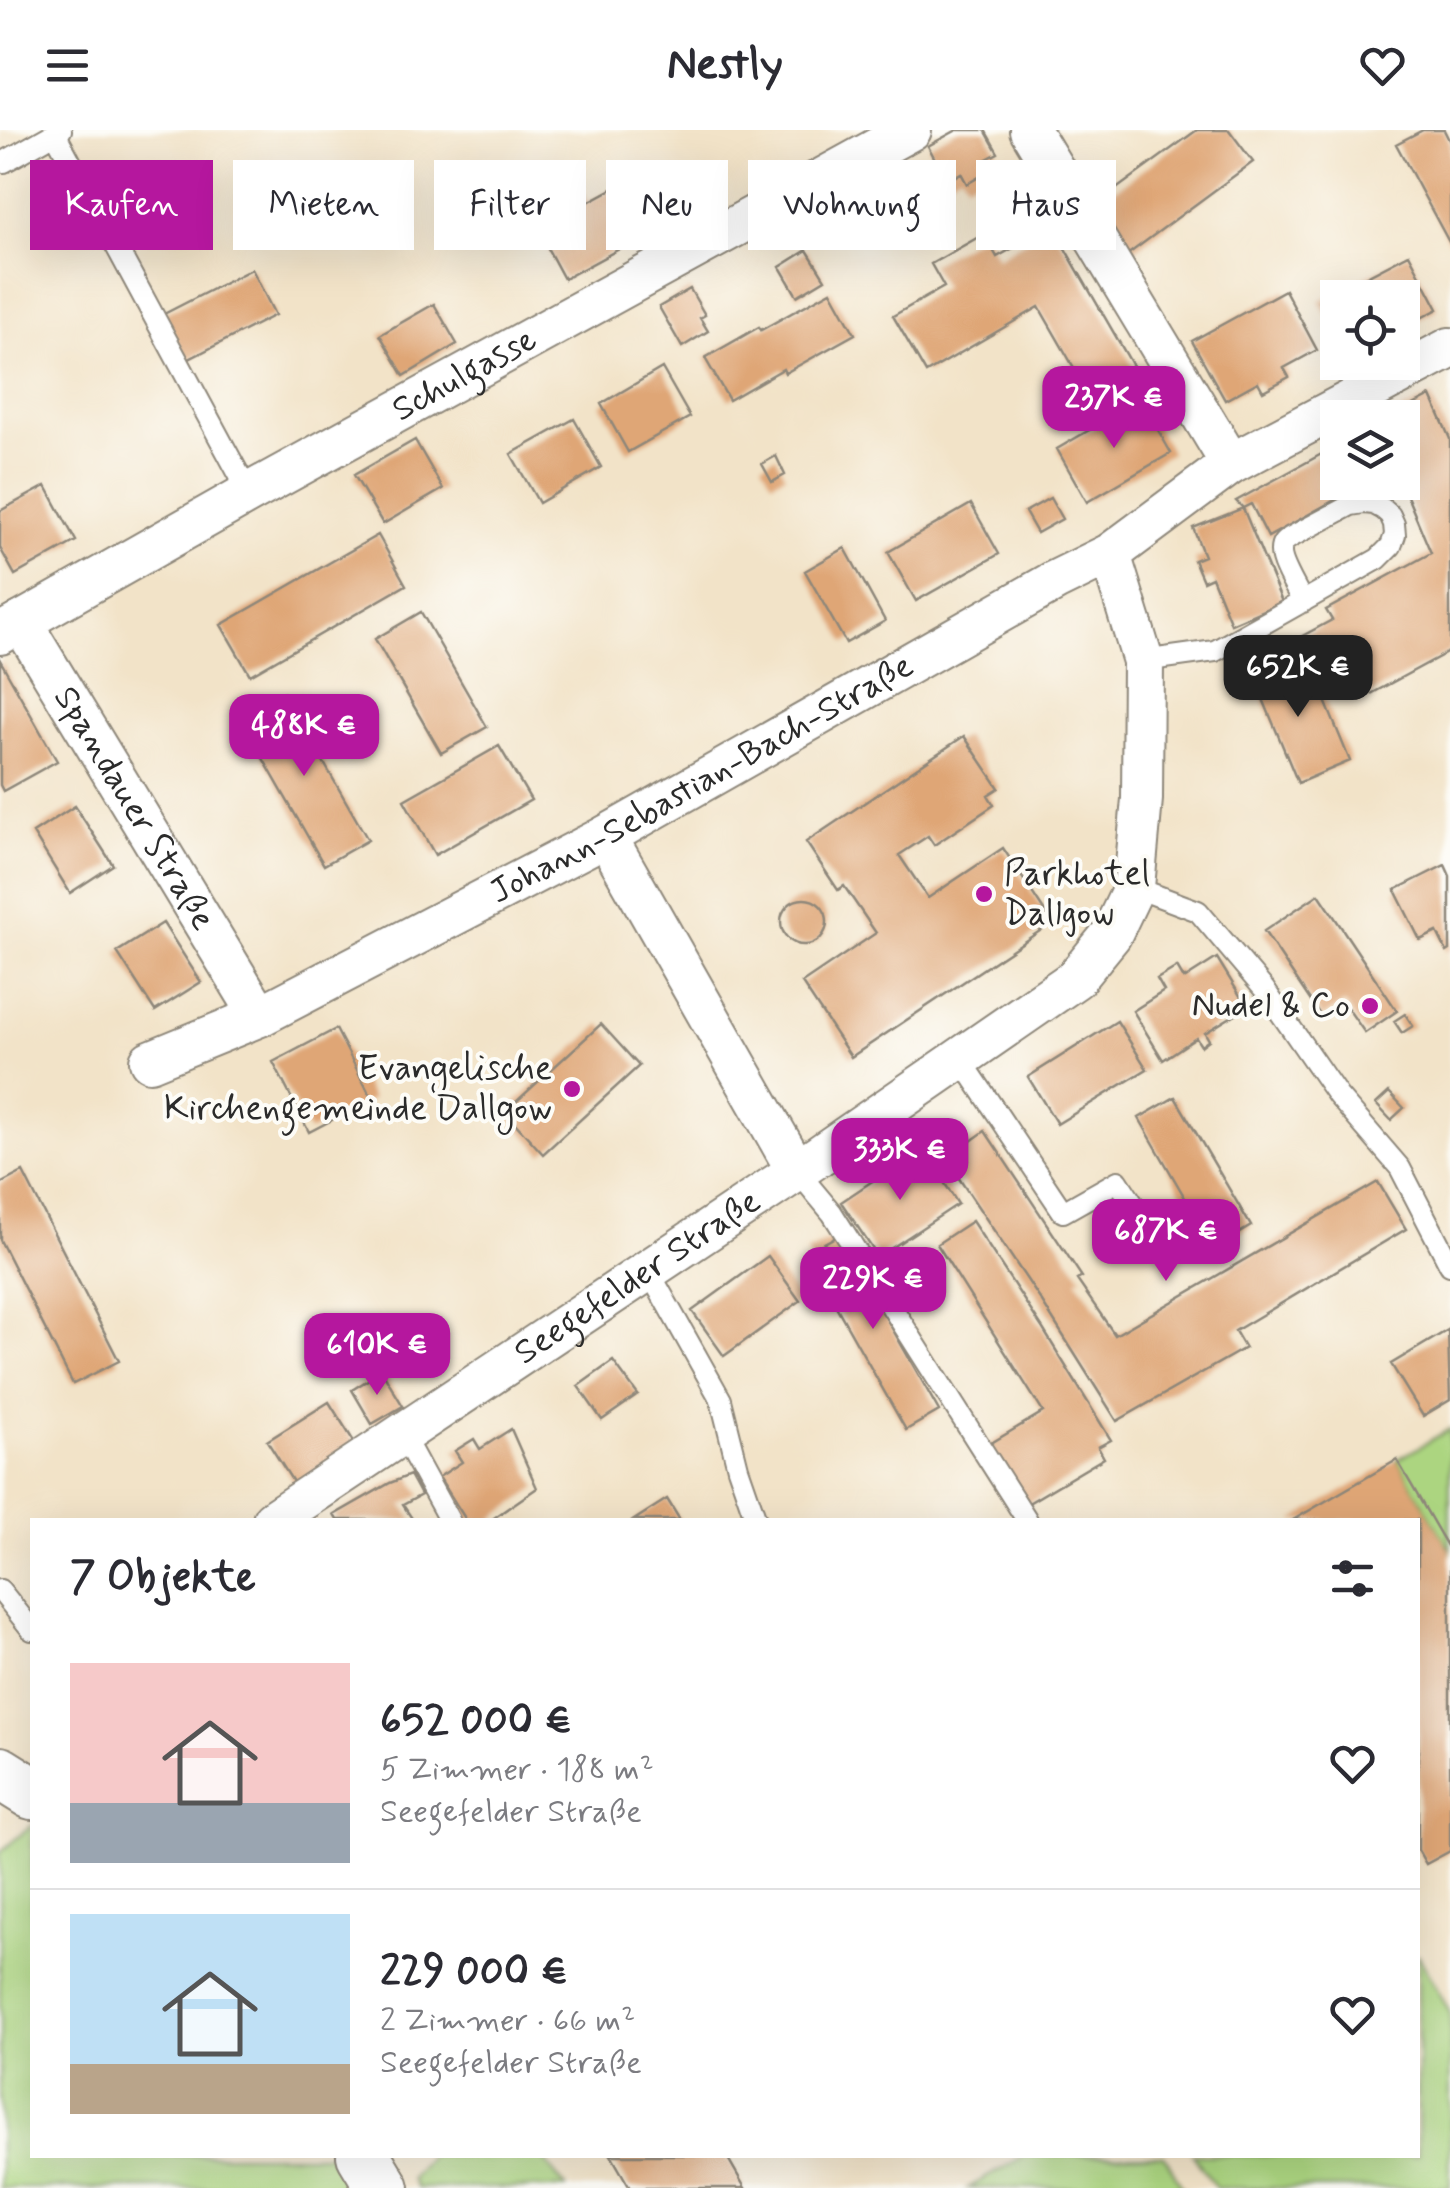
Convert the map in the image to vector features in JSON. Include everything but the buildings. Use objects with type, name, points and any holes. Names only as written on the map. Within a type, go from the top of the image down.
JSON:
[{"type":"street","name":"Schulgasse","points":[[10,628],[911,130]]},
{"type":"street","points":[[1030,130],[1231,464]]},
{"type":"street","name":"Johann-Sebastian-Bach-Straße","points":[[150,1061],[260,1016],[606,836],[1056,580],[1110,554],[1231,464],[1450,348]]},
{"type":"street","name":"Seegefelder Straße","points":[[277,1518],[797,1171],[1075,979],[1112,935],[1134,887],[1142,799],[1143,661],[1110,554]]},
{"type":"street","name":"Spandauer Straße","points":[[10,628],[260,1016]]},
{"type":"street","points":[[606,836],[797,1171]]},
{"type":"lane","points":[[4,162],[58,132],[249,494]]},
{"type":"lane","points":[[1143,661],[1215,651],[1303,602],[1385,554],[1395,535],[1390,514],[1374,504],[1352,506],[1283,543],[1280,552],[1303,602]]},
{"type":"lane","points":[[1134,887],[1198,912],[1264,988],[1338,1096],[1400,1168],[1450,1265]]},
{"type":"lane","points":[[960,1058],[1063,1212],[1118,1181],[1162,1248]]},
{"type":"lane","points":[[797,1171],[832,1213],[1026,1518]]},
{"type":"lane","points":[[648,1270],[721,1400],[755,1518]]},
{"type":"lane","points":[[402,1434],[448,1518]]},
{"type":"lane","points":[[0,1590],[30,1628]]},
{"type":"green space","points":[[1450,1429],[1450,1551],[1397,1460]]},
{"type":"green space","points":[[30,1827],[30,2158],[350,2158],[366,2188],[0,2188],[0,1852]]},
{"type":"green space","points":[[1420,1958],[1450,2013],[1450,2188],[1216,2188],[1195,2158],[1420,2158]]},
{"type":"green space","points":[[428,2158],[542,2158],[566,2188],[416,2188],[411,2179]]},
{"type":"green space","points":[[1021,2158],[1166,2158],[1183,2188],[968,2188]]},
{"type":"place","name":"Parkhotel Dallgow","points":[[984,894]]},
{"type":"place","name":"Nudel & Co","points":[[1370,1006]]},
{"type":"place","name":"Evangelische Kirchengemeinde Dallgow","points":[[572,1089]]}]
